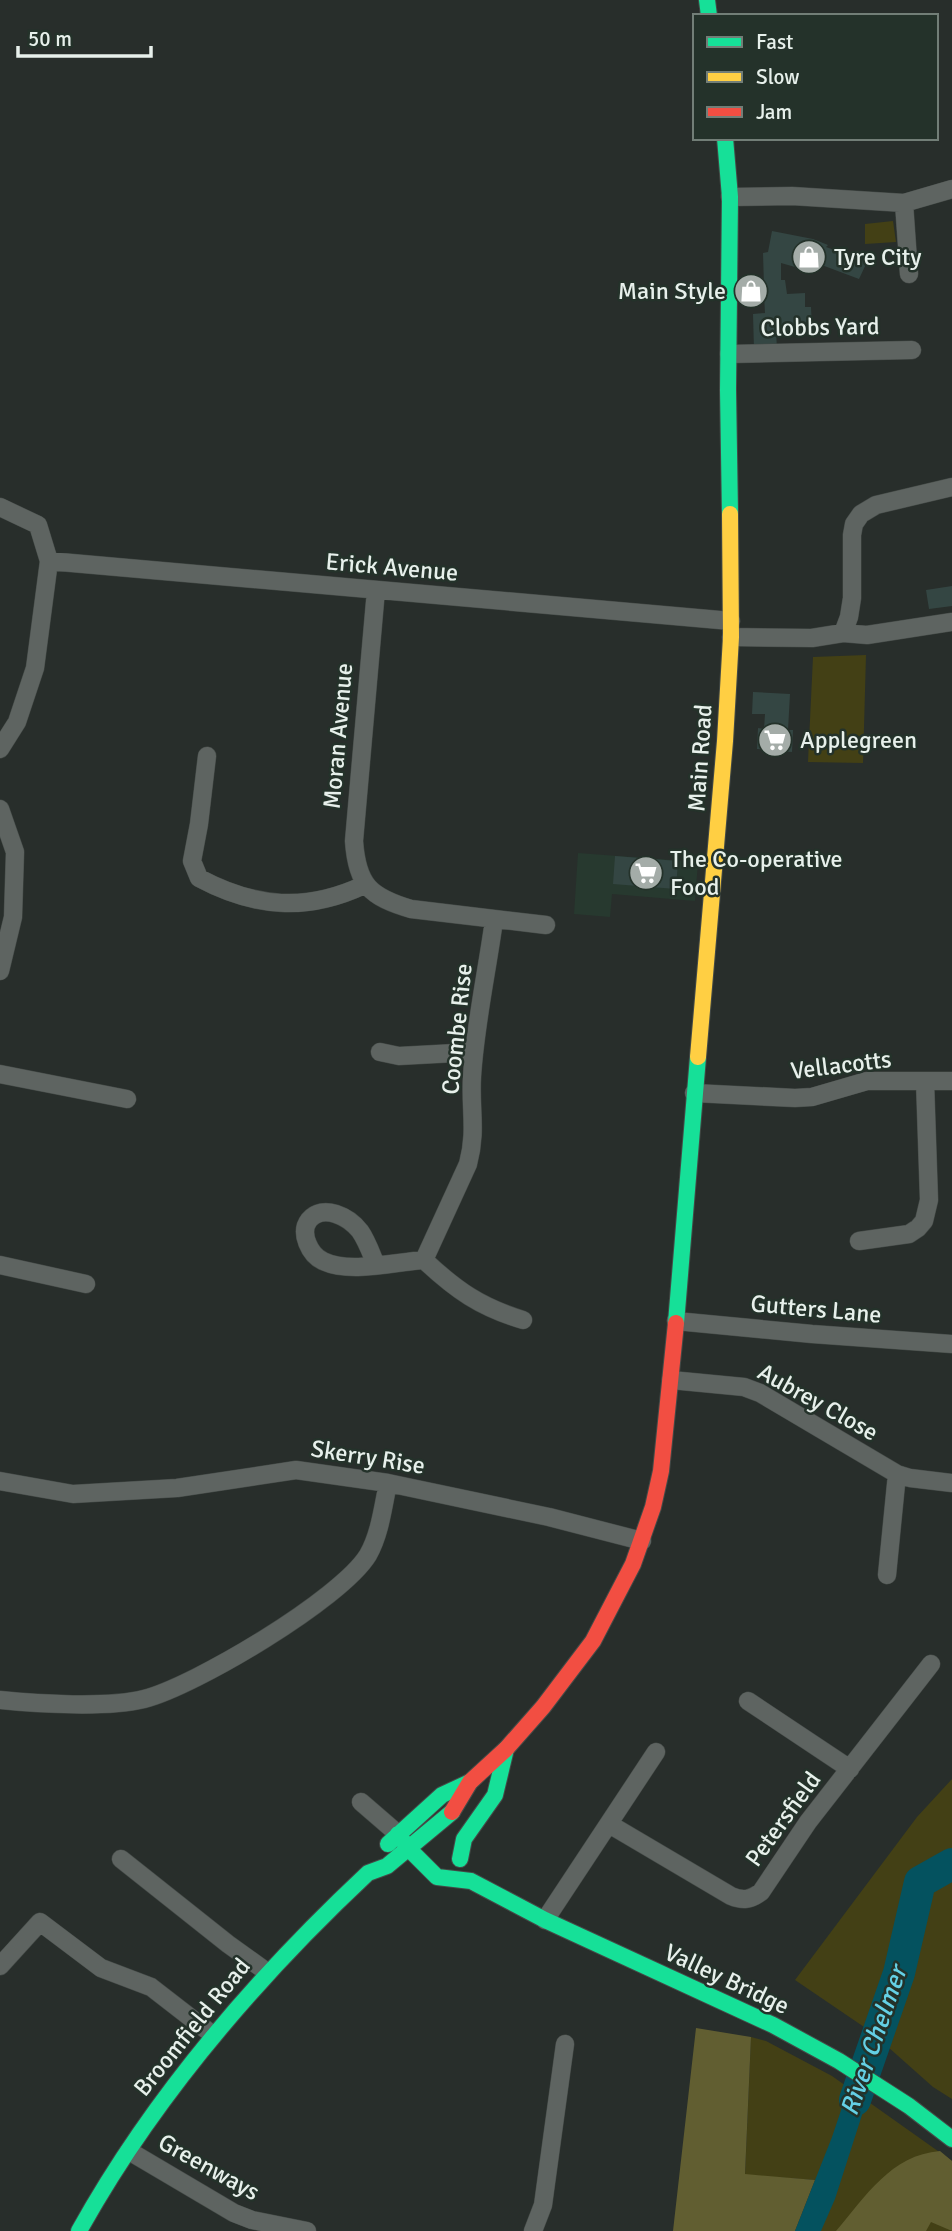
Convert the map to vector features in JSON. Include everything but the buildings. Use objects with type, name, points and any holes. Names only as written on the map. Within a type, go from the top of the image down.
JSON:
[{"type":"main road","name":"Main Road","points":[[671,1380],[724,754],[731,629],[730,197],[725,140]]},
{"type":"main road","name":"Broomfield Road","points":[[404,1842],[426,1834],[455,1810],[470,1782],[506,1749],[543,1707],[593,1641],[611,1611],[642,1541],[661,1471],[671,1380]]},
{"type":"main road","points":[[460,1859],[464,1839],[495,1795],[506,1749]]},
{"type":"main road","name":"Broomfield Road","points":[[79,2231],[168,2095],[213,2035],[267,1972],[368,1873],[387,1866],[442,1794],[470,1782]]},
{"type":"main road","points":[[426,1834],[435,1837],[460,1859],[471,1881]]},
{"type":"main road","name":"Valley Bridge","points":[[404,1842],[437,1877],[471,1881],[545,1920],[773,2025],[839,2061],[909,2106],[952,2139]]},
{"type":"street","points":[[730,197],[792,196],[904,203],[952,189]]},
{"type":"street","points":[[904,203],[909,274]]},
{"type":"street","name":"Clobbs Yard","points":[[729,354],[912,350]]},
{"type":"street","points":[[843,632],[852,598],[852,535],[854,524],[861,514],[876,505],[952,487]]},
{"type":"street","points":[[0,507],[38,524],[49,561],[35,668],[17,722],[0,749]]},
{"type":"street","name":"Erick Avenue","points":[[49,561],[376,590],[812,638],[843,632],[867,635],[952,622]]},
{"type":"street","name":"Moran Avenue","points":[[364,885],[358,873],[354,841],[376,590]]},
{"type":"street","points":[[207,756],[200,824],[192,861],[199,878],[214,886],[246,897],[292,903],[329,899],[364,885],[375,895],[411,909],[546,925]]},
{"type":"street","points":[[0,808],[15,852],[13,917],[0,971]]},
{"type":"street","name":"Coombe Rise","points":[[424,1260],[468,1164],[472,1148],[474,1130],[471,1088],[474,1052],[494,920]]},
{"type":"street","points":[[380,1052],[399,1056],[474,1052]]},
{"type":"street","points":[[0,1074],[127,1099]]},
{"type":"street","name":"Vellacotts","points":[[694,1093],[795,1098],[812,1097],[867,1081],[952,1081]]},
{"type":"street","points":[[859,1241],[909,1234],[924,1221],[929,1200],[925,1081]]},
{"type":"street","points":[[376,1265],[424,1260],[464,1295],[482,1305],[523,1320]]},
{"type":"street","points":[[0,1265],[86,1284]]},
{"type":"street","name":"Gutters Lane","points":[[676,1321],[952,1344]]},
{"type":"street","name":"Aubrey Close","points":[[671,1380],[744,1387],[760,1393],[897,1474],[952,1483]]},
{"type":"street","name":"Skerry Rise","points":[[0,1481],[73,1494],[177,1488],[296,1471],[388,1483],[549,1517],[642,1541]]},
{"type":"street","points":[[887,1575],[897,1474]]},
{"type":"street","points":[[0,1700],[121,1703],[163,1693],[210,1670],[310,1608],[358,1569],[369,1554],[376,1536],[388,1483]]},
{"type":"street","name":"Petersfield","points":[[608,1824],[731,1896],[748,1900],[761,1892],[808,1822],[931,1664]]},
{"type":"street","name":"Petersfield","points":[[748,1701],[850,1769]]},
{"type":"street","points":[[545,1920],[656,1752]]},
{"type":"street","points":[[361,1802],[404,1842]]},
{"type":"street","points":[[121,1859],[267,1972]]},
{"type":"street","points":[[0,1966],[40,1922],[101,1968],[151,1987],[213,2035]]},
{"type":"street","points":[[533,2231],[543,2205],[565,2044]]},
{"type":"street","name":"Greenways","points":[[130,2151],[234,2213],[252,2220],[307,2231]]},
{"type":"shaded area","points":[[893,221],[896,242],[865,244],[865,224]]},
{"type":"shaded area","points":[[866,655],[863,763],[808,762],[813,657]]},
{"type":"shaded area","points":[[578,853],[698,862],[695,901],[612,894],[610,917],[574,914]]},
{"type":"shaded area","points":[[952,1779],[952,2099],[933,2087],[870,2031],[795,1980],[917,1817]]},
{"type":"shaded area","points":[[696,2028],[751,2037],[745,2174],[815,2180],[795,2231],[673,2231]]},
{"type":"shaded area","points":[[751,2037],[766,2041],[832,2076],[952,2161],[952,2231],[795,2231],[815,2180],[745,2175]]},
{"type":"shaded area","points":[[940,2151],[952,2161],[952,2231],[931,2222],[926,2231],[836,2231],[869,2191],[893,2169],[907,2160]]},
{"type":"water","points":[[860,2054],[878,2065],[835,2199],[821,2231],[795,2231],[832,2137]]},
{"type":"waterway","name":"River Chelmer","points":[[855,2100],[899,1973],[920,1882],[952,1864]]},
{"type":"traffic: fast","points":[[707,0],[709,14]]},
{"type":"traffic: fast","points":[[725,140],[730,197],[730,514]]},
{"type":"traffic: fast","points":[[676,1323],[698,1057]]},
{"type":"traffic: fast","points":[[460,1859],[464,1839],[495,1795],[506,1749]]},
{"type":"traffic: fast","points":[[388,1844],[442,1795],[470,1782]]},
{"type":"traffic: fast","points":[[79,2231],[140,2133],[174,2086],[247,1997],[286,1954],[368,1873],[387,1866],[452,1812]]},
{"type":"traffic: fast","points":[[398,1834],[437,1877],[471,1881],[545,1920],[773,2025],[839,2061],[909,2106],[952,2139]]},
{"type":"traffic: slow","points":[[698,1057],[725,741],[731,637],[730,514]]},
{"type":"traffic: jam","points":[[452,1812],[470,1782],[506,1749],[543,1707],[593,1641],[633,1564],[653,1507],[661,1471],[676,1323]]},
{"type":"place","name":"Tyre City","points":[[809,257]]},
{"type":"place","name":"Main Style","points":[[751,291]]},
{"type":"place","name":"Applegreen","points":[[775,740]]},
{"type":"place","name":"The Co-operative Food","points":[[646,873]]}]
